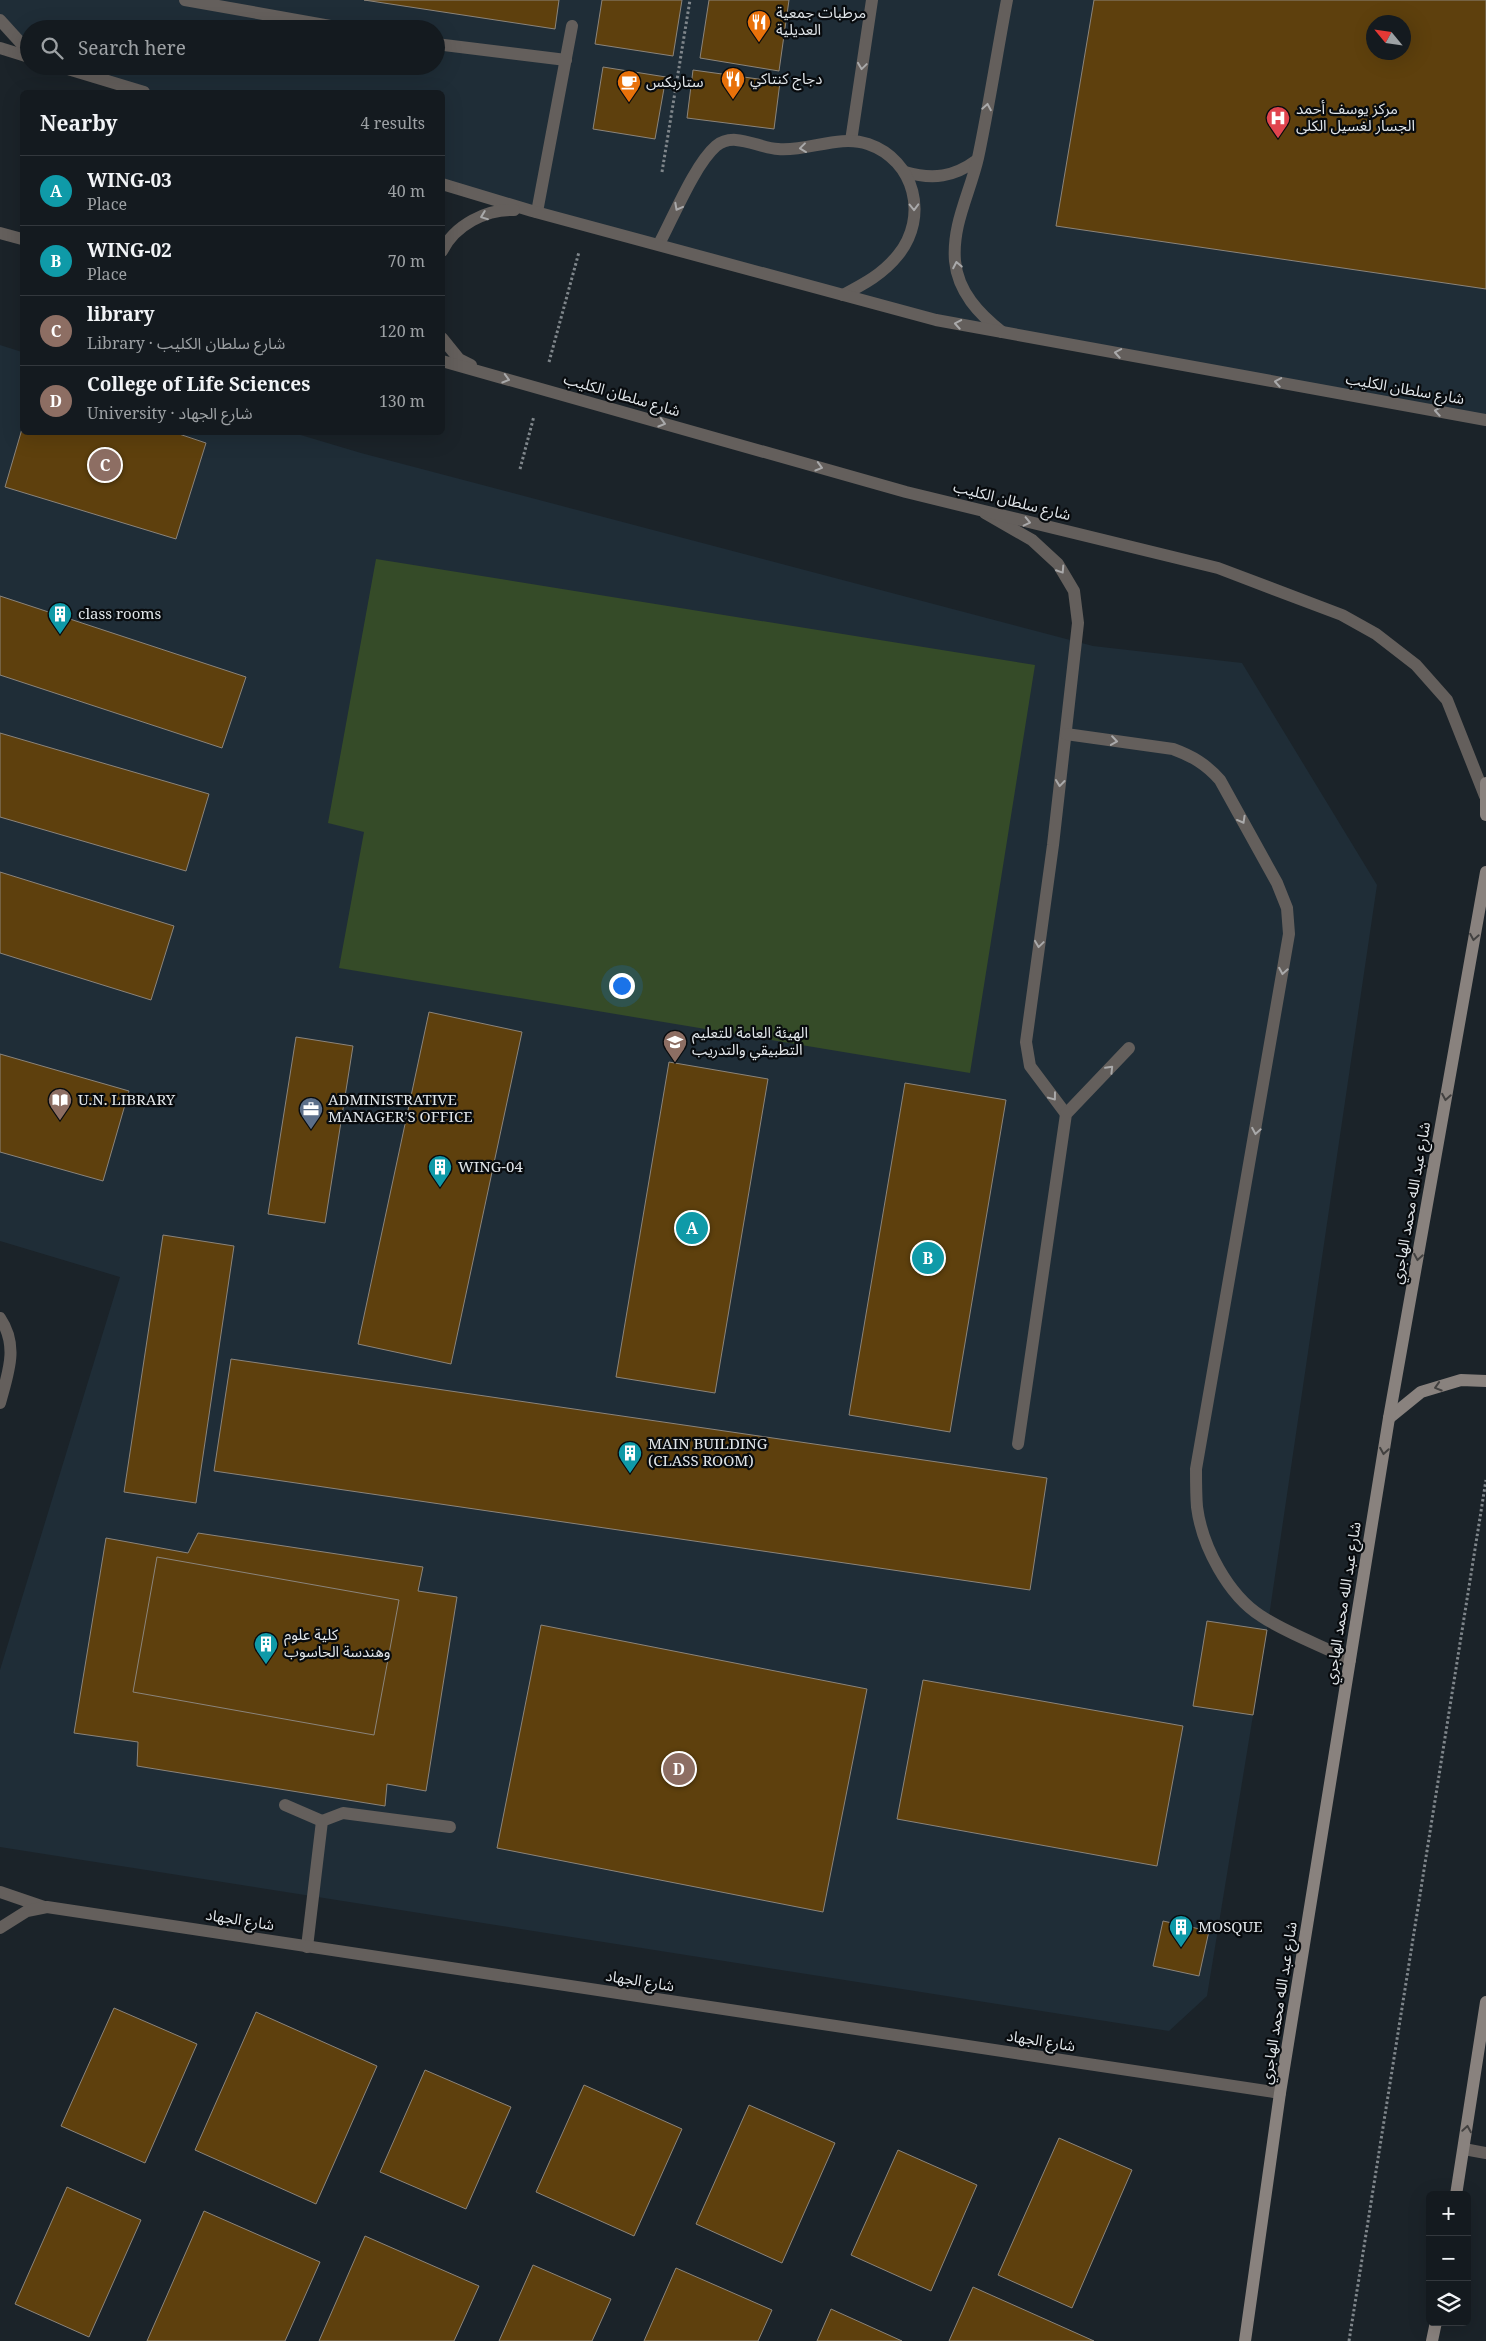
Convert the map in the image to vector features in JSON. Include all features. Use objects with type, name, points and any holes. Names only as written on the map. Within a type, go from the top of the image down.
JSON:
[{"type":"main road","points":[[1485,789],[1486,815]]},
{"type":"main road","name":"شارع عبد الله محمد الهاجري","points":[[1245,2341],[1280,2094],[1389,1418],[1486,872]]},
{"type":"main road","points":[[1389,1418],[1421,1392],[1461,1380],[1486,1381]]},
{"type":"main road","points":[[1457,2191],[1486,2002]]},
{"type":"main road","points":[[1432,2341],[1435,2326]]},
{"type":"street","points":[[185,0],[297,20]]},
{"type":"street","points":[[851,141],[872,0]]},
{"type":"street","points":[[1002,332],[980,314],[964,290],[955,263],[955,234],[978,160],[1007,0]]},
{"type":"street","points":[[0,20],[20,42]]},
{"type":"street","points":[[445,245],[470,221],[500,210],[534,212],[572,26]]},
{"type":"street","points":[[445,45],[566,60]]},
{"type":"street","points":[[0,48],[20,54]]},
{"type":"street","points":[[88,75],[137,90]]},
{"type":"street","points":[[659,244],[702,163],[716,146],[725,141],[748,142],[776,150],[801,150],[851,141],[866,143],[883,150],[904,172],[912,185],[915,204],[914,222],[906,244],[898,255],[876,277],[843,295]]},
{"type":"street","points":[[904,172],[935,178],[950,175],[978,160]]},
{"type":"street","name":"شارع سلطان الكليب","points":[[445,185],[534,212],[659,244],[936,320],[1486,420]]},
{"type":"street","points":[[0,233],[20,239]]},
{"type":"street","points":[[445,342],[459,359],[487,374]]},
{"type":"street","name":"شارع سلطان الكليب","points":[[445,362],[981,511],[1218,568],[1342,615],[1376,634],[1416,665],[1447,700],[1485,789]]},
{"type":"street","points":[[981,511],[1032,540],[1058,564],[1074,591],[1078,623],[1053,845],[1026,1042],[1030,1066],[1066,1114]]},
{"type":"street","points":[[1066,734],[1173,749],[1189,755],[1207,766],[1220,780],[1277,883],[1287,908],[1290,934],[1196,1469],[1197,1509],[1211,1553],[1222,1576],[1236,1595],[1261,1616],[1350,1660]]},
{"type":"street","points":[[1018,1444],[1066,1114],[1129,1048]]},
{"type":"street","points":[[0,1318],[11,1337],[12,1360],[0,1403]]},
{"type":"street","points":[[285,1805],[322,1821],[343,1813],[450,1827]]},
{"type":"street","points":[[307,1947],[322,1821]]},
{"type":"street","points":[[0,1892],[47,1907]]},
{"type":"street","name":"شارع الجهاد","points":[[0,1928],[27,1911],[47,1907],[1280,2094]]},
{"type":"street","points":[[1464,2149],[1486,2153]]},
{"type":"path","points":[[662,175],[690,0]]},
{"type":"path","points":[[520,468],[587,225]]},
{"type":"path","points":[[1348,2341],[1486,1480]]},
{"type":"shaded area","points":[[0,0],[1486,0],[1486,420],[1152,359],[843,295],[445,181],[445,90],[137,90],[88,75],[445,75],[445,20],[20,20],[20,42],[0,20]]},
{"type":"shaded area","name":"الهيئة العامة للتعليم التطبيقي والتدريب","points":[[0,345],[20,351],[20,435],[301,435],[361,453],[1093,646],[1242,663],[1377,885],[1267,1630],[1207,1996],[1169,2031],[0,1847],[0,1670],[120,1277],[0,1241]]},
{"type":"green space","points":[[376,559],[1035,665],[970,1073],[339,968],[364,832],[328,823]]},
{"type":"building","points":[[364,0],[559,0],[555,29]]},
{"type":"building","points":[[602,0],[682,0],[673,56],[595,44]]},
{"type":"building","points":[[709,0],[789,0],[779,71],[700,58]]},
{"type":"building","name":"مركز يوسف أحمد الجسار لغسيل الكلى","points":[[1094,0],[1486,0],[1486,289],[1056,226]]},
{"type":"building","name":"ستاربكس","points":[[603,67],[666,77],[655,139],[593,129]]},
{"type":"building","name":"دجاج كنتاكي","points":[[693,70],[780,82],[774,129],[687,118]]},
{"type":"building","points":[[20,435],[182,435],[206,443],[176,539],[5,487]]},
{"type":"building","name":"class rooms","points":[[0,596],[246,677],[222,748],[0,675]]},
{"type":"building","points":[[0,733],[209,794],[186,871],[0,817]]},
{"type":"building","points":[[0,872],[174,926],[151,1000],[0,953]]},
{"type":"building","name":"WING-04","points":[[429,1012],[522,1032],[451,1364],[358,1344]]},
{"type":"building","name":"ADMINISTRATIVE MANAGER'S OFFICE","points":[[296,1037],[353,1046],[325,1223],[268,1214]]},
{"type":"building","name":"U.N. LIBRARY","points":[[0,1054],[129,1091],[103,1181],[0,1152]]},
{"type":"building","points":[[669,1062],[768,1079],[715,1393],[616,1377]]},
{"type":"building","points":[[905,1083],[1006,1100],[950,1432],[849,1415]]},
{"type":"building","points":[[163,1235],[234,1246],[196,1503],[124,1492]]},
{"type":"building","name":"MAIN BUILDING (CLASS ROOM)","points":[[231,1359],[1047,1478],[1030,1590],[214,1471]]},
{"type":"building","name":"كلية علوم وهندسة الحاسوب","points":[[198,1533],[423,1567],[418,1591],[457,1597],[426,1791],[387,1784],[385,1806],[137,1766],[138,1742],[74,1733],[106,1538],[188,1553]]},
{"type":"building","points":[[157,1557],[399,1600],[374,1735],[133,1692]]},
{"type":"building","points":[[1207,1621],[1267,1630],[1253,1715],[1193,1706]]},
{"type":"building","points":[[541,1625],[867,1689],[823,1912],[497,1848]]},
{"type":"building","points":[[923,1680],[1183,1726],[1157,1866],[897,1819]]},
{"type":"building","name":"MOSQUE","points":[[1163,1921],[1209,1931],[1199,1976],[1153,1966]]},
{"type":"building","points":[[114,2008],[197,2044],[145,2163],[61,2126]]},
{"type":"building","points":[[256,2012],[377,2066],[316,2204],[195,2150]]},
{"type":"building","points":[[425,2070],[511,2107],[466,2209],[380,2172]]},
{"type":"building","points":[[584,2085],[682,2129],[634,2236],[536,2192]]},
{"type":"building","points":[[749,2105],[835,2143],[782,2263],[696,2224]]},
{"type":"building","points":[[1059,2138],[1132,2170],[1072,2308],[998,2275]]},
{"type":"building","points":[[898,2150],[977,2185],[931,2291],[851,2255]]},
{"type":"building","points":[[67,2187],[141,2220],[89,2337],[15,2304]]},
{"type":"building","points":[[204,2211],[320,2262],[285,2341],[147,2341]]},
{"type":"building","points":[[365,2236],[479,2286],[454,2341],[319,2341]]},
{"type":"building","points":[[533,2265],[611,2299],[592,2341],[499,2341]]},
{"type":"building","points":[[676,2268],[772,2310],[758,2341],[644,2341]]},
{"type":"building","points":[[973,2287],[1094,2341],[949,2341]]},
{"type":"building","points":[[831,2309],[902,2341],[817,2341]]},
{"type":"place","name":"مرطبات جمعية العديلية","points":[[759,43]]},
{"type":"place","name":"دجاج كنتاكي","points":[[733,100]]},
{"type":"place","name":"ستاربكس","points":[[629,103]]},
{"type":"place","name":"مركز يوسف أحمد الجسار لغسيل الكلى","points":[[1278,139]]},
{"type":"place","name":"library","points":[[105,465]]},
{"type":"place","name":"class rooms","points":[[60,635]]},
{"type":"place","name":"الهيئة العامة للتعليم التطبيقي والتدريب","points":[[675,1063]]},
{"type":"place","name":"U.N. LIBRARY","points":[[60,1121]]},
{"type":"place","name":"ADMINISTRATIVE MANAGER'S OFFICE","points":[[311,1130]]},
{"type":"place","name":"WING-04","points":[[440,1188]]},
{"type":"place","name":"WING-03","points":[[692,1228]]},
{"type":"place","name":"WING-02","points":[[928,1258]]},
{"type":"place","name":"MAIN BUILDING (CLASS ROOM)","points":[[630,1474]]},
{"type":"place","name":"كلية علوم وهندسة الحاسوب","points":[[266,1665]]},
{"type":"place","name":"College of Life Sciences","points":[[679,1769]]},
{"type":"place","name":"MOSQUE","points":[[1181,1948]]}]
